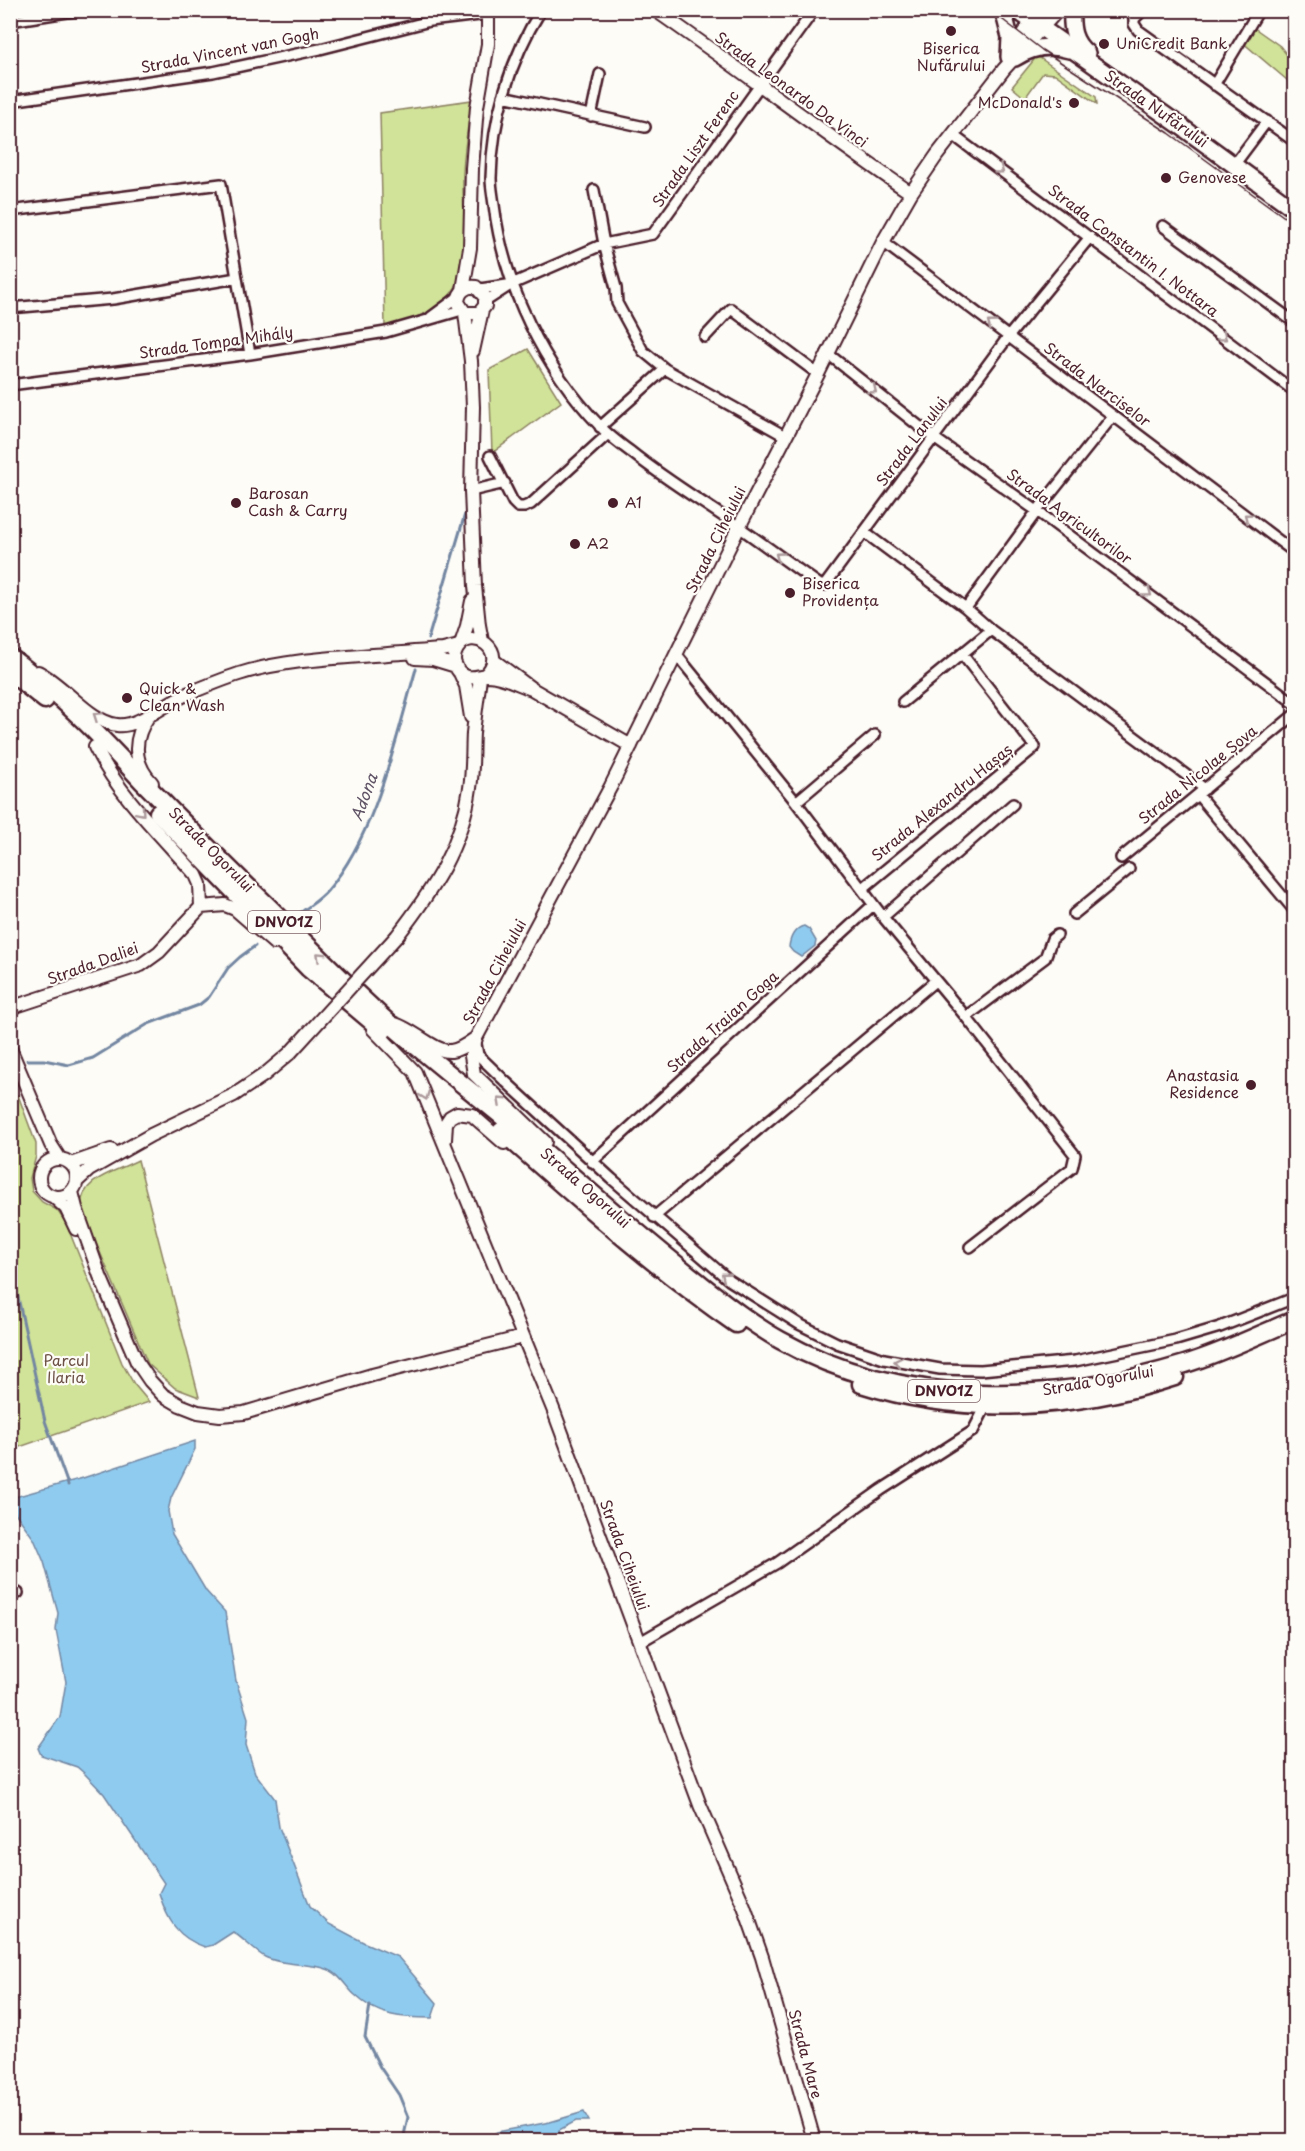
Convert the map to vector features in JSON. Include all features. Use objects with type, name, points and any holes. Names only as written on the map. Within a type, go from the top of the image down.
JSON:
[{"type":"highway","name":"Strada Ogorului","points":[[13,664],[308,968],[464,1098],[573,1194],[710,1306],[786,1355],[823,1372],[894,1394],[949,1403],[986,1406],[1067,1402],[1137,1389],[1199,1370],[1294,1332]]},
{"type":"highway","name":"Strada Ogorului","points":[[13,664],[88,724],[208,848],[387,1022],[702,1285],[744,1317],[777,1339],[804,1353],[869,1376],[949,1392],[990,1394],[1061,1390],[1126,1379],[1187,1363],[1294,1320]]},
{"type":"main road","points":[[1003,10],[1009,31],[1009,61],[1045,47],[1075,52]]},
{"type":"main road","name":"Strada Nufărului","points":[[1016,10],[1038,20],[1075,52],[1294,209]]},
{"type":"main road","points":[[1072,10],[1076,42],[1099,63],[1107,75]]},
{"type":"street","points":[[10,21],[80,10]]},
{"type":"street","points":[[541,10],[528,31],[515,60],[503,96],[496,130],[491,179],[497,227],[519,303],[555,370],[604,430],[678,487],[739,527]]},
{"type":"street","name":"Strada Liszt Ferenc","points":[[512,284],[604,244],[653,234],[814,10]]},
{"type":"street","name":"Strada Ciheiului","points":[[570,1174],[545,1142],[474,1074],[471,1056],[476,1038],[631,746],[784,435],[818,374],[883,242],[911,193],[1038,20],[1059,10]]},
{"type":"street","points":[[1143,10],[1134,19],[1138,30],[1294,141]]},
{"type":"street","points":[[1214,85],[1259,10]]},
{"type":"street","points":[[482,641],[475,585],[471,492],[473,407],[471,361],[461,293],[470,248],[473,158],[477,107],[488,44],[488,12]]},
{"type":"street","name":"Strada Vincent van Gogh","points":[[10,101],[213,72],[320,49],[430,21],[488,12]]},
{"type":"street","name":"Strada Leonardo Da Vinci","points":[[660,12],[829,137],[911,193]]},
{"type":"street","points":[[591,116],[600,74]]},
{"type":"street","points":[[503,96],[645,127]]},
{"type":"street","points":[[1234,165],[1267,121]]},
{"type":"street","name":"Strada Constantin I. Nottara","points":[[953,135],[1294,391]]},
{"type":"street","points":[[10,211],[221,184],[250,354]]},
{"type":"street","points":[[594,190],[604,244],[616,288],[617,303],[643,351],[665,369],[784,435]]},
{"type":"street","points":[[1163,226],[1294,322]]},
{"type":"street","name":"Strada Lanului","points":[[739,527],[820,585],[825,585],[1008,337],[1090,237]]},
{"type":"street","name":"Strada Narciselor","points":[[883,242],[1294,552]]},
{"type":"street","points":[[470,248],[484,306],[471,361]]},
{"type":"street","points":[[10,308],[113,299],[237,278]]},
{"type":"street","points":[[461,293],[467,287],[512,284]]},
{"type":"street","points":[[463,311],[474,314],[512,284]]},
{"type":"street","name":"Strada Tompa Mihály","points":[[424,322],[461,293]]},
{"type":"street","points":[[705,337],[731,309],[818,374]]},
{"type":"street","name":"Strada Tompa Mihály","points":[[10,386],[250,354],[386,332],[463,311]]},
{"type":"street","name":"Strada Agricultorilor","points":[[827,353],[934,438],[1294,703]]},
{"type":"street","points":[[490,456],[513,502],[518,507],[531,504],[665,369]]},
{"type":"street","points":[[966,608],[1037,512],[1113,416]]},
{"type":"street","points":[[471,492],[505,483]]},
{"type":"street","points":[[864,532],[966,608],[991,630],[1201,792],[1294,910]]},
{"type":"street","points":[[474,730],[466,686],[458,670],[455,653],[467,626],[475,585]]},
{"type":"street","points":[[903,702],[991,630]]},
{"type":"street","points":[[13,664],[45,675],[107,723],[122,726],[131,724],[185,695],[238,675],[265,668],[328,657],[443,650],[471,639],[482,641],[491,649],[493,660],[492,666],[483,676],[474,730],[470,788],[454,846],[428,897],[398,936],[290,1053],[264,1075],[234,1095],[151,1135],[89,1170],[67,1195],[54,1197]]},
{"type":"street","points":[[391,654],[433,659],[458,670],[467,677],[483,676],[532,689]]},
{"type":"street","points":[[676,654],[796,802],[873,905],[966,1017],[1075,1155],[1072,1168],[970,1247]]},
{"type":"street","name":"Strada Alexandru Hașaș","points":[[862,889],[1035,747],[962,654]]},
{"type":"street","points":[[493,660],[532,689],[631,746]]},
{"type":"street","points":[[150,714],[138,735],[136,752],[139,762],[146,776],[208,848]]},
{"type":"street","name":"Strada Nicolae Șova","points":[[1120,858],[1294,715]]},
{"type":"street","points":[[796,802],[875,735]]},
{"type":"street","points":[[95,747],[104,765],[121,789],[196,875],[200,884],[201,907],[225,905],[235,909],[278,947],[308,968]]},
{"type":"street","points":[[883,917],[1013,804]]},
{"type":"street","points":[[1074,914],[1129,869]]},
{"type":"street","name":"Strada Traian Goga","points":[[592,1162],[873,905]]},
{"type":"street","name":"Strada Daliei","points":[[10,1008],[141,965],[159,952],[201,907]]},
{"type":"street","points":[[966,1017],[1045,958],[1052,939],[1057,935]]},
{"type":"street","points":[[654,1217],[935,981]]},
{"type":"street","name":"Strada Ciheiului","points":[[349,1003],[415,1072],[553,1409],[700,1805],[744,1906],[769,1976]]},
{"type":"street","name":"Strada Ciheiului","points":[[387,1022],[408,1028],[443,1051],[458,1049],[476,1038]]},
{"type":"street","points":[[476,1038],[478,1056],[654,1217],[745,1291],[818,1334],[846,1347],[884,1359],[940,1369],[981,1370],[1025,1367],[1130,1351],[1220,1327],[1294,1298]]},
{"type":"street","points":[[10,1048],[51,1145],[65,1161],[75,1168],[76,1208],[100,1276]]},
{"type":"street","points":[[28,1092],[43,1148],[40,1185],[66,1208],[100,1276],[137,1362],[163,1395],[180,1405],[198,1412],[220,1415],[244,1413],[392,1369],[524,1337]]},
{"type":"street","name":"Strada Ciheiului","points":[[446,1148],[444,1131],[450,1117],[457,1113],[472,1115],[531,1168],[573,1194]]},
{"type":"street","points":[[43,1166],[53,1159],[65,1161],[151,1135]]},
{"type":"street","points":[[640,1641],[777,1563],[881,1490],[973,1431],[986,1406]]},
{"type":"street","name":"Strada Mare","points":[[769,1976],[814,2140]]},
{"type":"green space","points":[[1250,25],[1280,46],[1294,64],[1294,86],[1241,41]]},
{"type":"green space","points":[[1037,56],[1096,97],[1097,104],[1055,74],[1043,73],[1025,98],[1012,87]]},
{"type":"green space","points":[[472,100],[466,136],[463,185],[464,234],[462,267],[458,281],[447,299],[440,305],[413,318],[385,327],[380,113]]},
{"type":"green space","points":[[528,349],[561,402],[492,453],[489,370]]},
{"type":"green space","name":"Parcul Ilaria","points":[[18,1095],[36,1144],[36,1156],[30,1178],[32,1191],[42,1202],[57,1210],[66,1223],[122,1363],[134,1384],[149,1402],[11,1450],[10,1096]]},
{"type":"green space","points":[[138,1160],[199,1397],[175,1388],[148,1364],[81,1208],[82,1198],[93,1183]]},
{"type":"water","points":[[804,926],[809,929],[816,941],[815,946],[801,957],[789,947],[794,934]]},
{"type":"water","points":[[195,1441],[195,1449],[171,1498],[168,1511],[172,1534],[206,1591],[225,1612],[236,1681],[248,1718],[246,1745],[255,1773],[275,1799],[279,1827],[310,1906],[329,1924],[398,1957],[437,2003],[432,2018],[401,2017],[382,2012],[364,2002],[333,1972],[265,1957],[233,1932],[213,1945],[205,1947],[187,1938],[174,1926],[166,1911],[159,1893],[164,1883],[104,1794],[77,1767],[41,1755],[38,1748],[60,1717],[66,1682],[56,1630],[58,1613],[44,1562],[34,1539],[11,1507],[11,1498],[83,1478]]},
{"type":"water","points":[[584,2112],[589,2121],[576,2121],[559,2130],[562,2139],[573,2140],[467,2140],[485,2139],[497,2132],[550,2122]]},
{"type":"waterway","name":"Adona","points":[[428,639],[465,514]]},
{"type":"waterway","name":"Adona","points":[[300,913],[328,890],[345,867],[372,814],[392,755],[416,669]]},
{"type":"waterway","name":"Adona","points":[[27,1060],[44,1060],[69,1065],[93,1058],[148,1024],[199,1005],[209,997],[228,968],[255,946]]},
{"type":"waterway","points":[[10,1261],[45,1421],[68,1485]]},
{"type":"waterway","points":[[370,2005],[365,2037],[380,2067],[399,2095],[408,2117],[403,2140]]},
{"type":"tram line","points":[[990,10],[1042,50],[1169,133],[1294,224]]},
{"type":"place","name":"Biserica Nufărului","points":[[951,31]]},
{"type":"place","name":"UniCredit Bank","points":[[1104,44]]},
{"type":"place","name":"McDonald's","points":[[1074,103]]},
{"type":"place","name":"Genovese","points":[[1166,178]]},
{"type":"place","name":"Barosan Cash & Carry","points":[[236,503]]},
{"type":"place","name":"A1","points":[[613,503]]},
{"type":"place","name":"A2","points":[[575,544]]},
{"type":"place","name":"Biserica Providența","points":[[790,593]]},
{"type":"place","name":"Quick & Clean Wash","points":[[127,698]]},
{"type":"place","name":"Anastasia Residence","points":[[1251,1085]]}]
